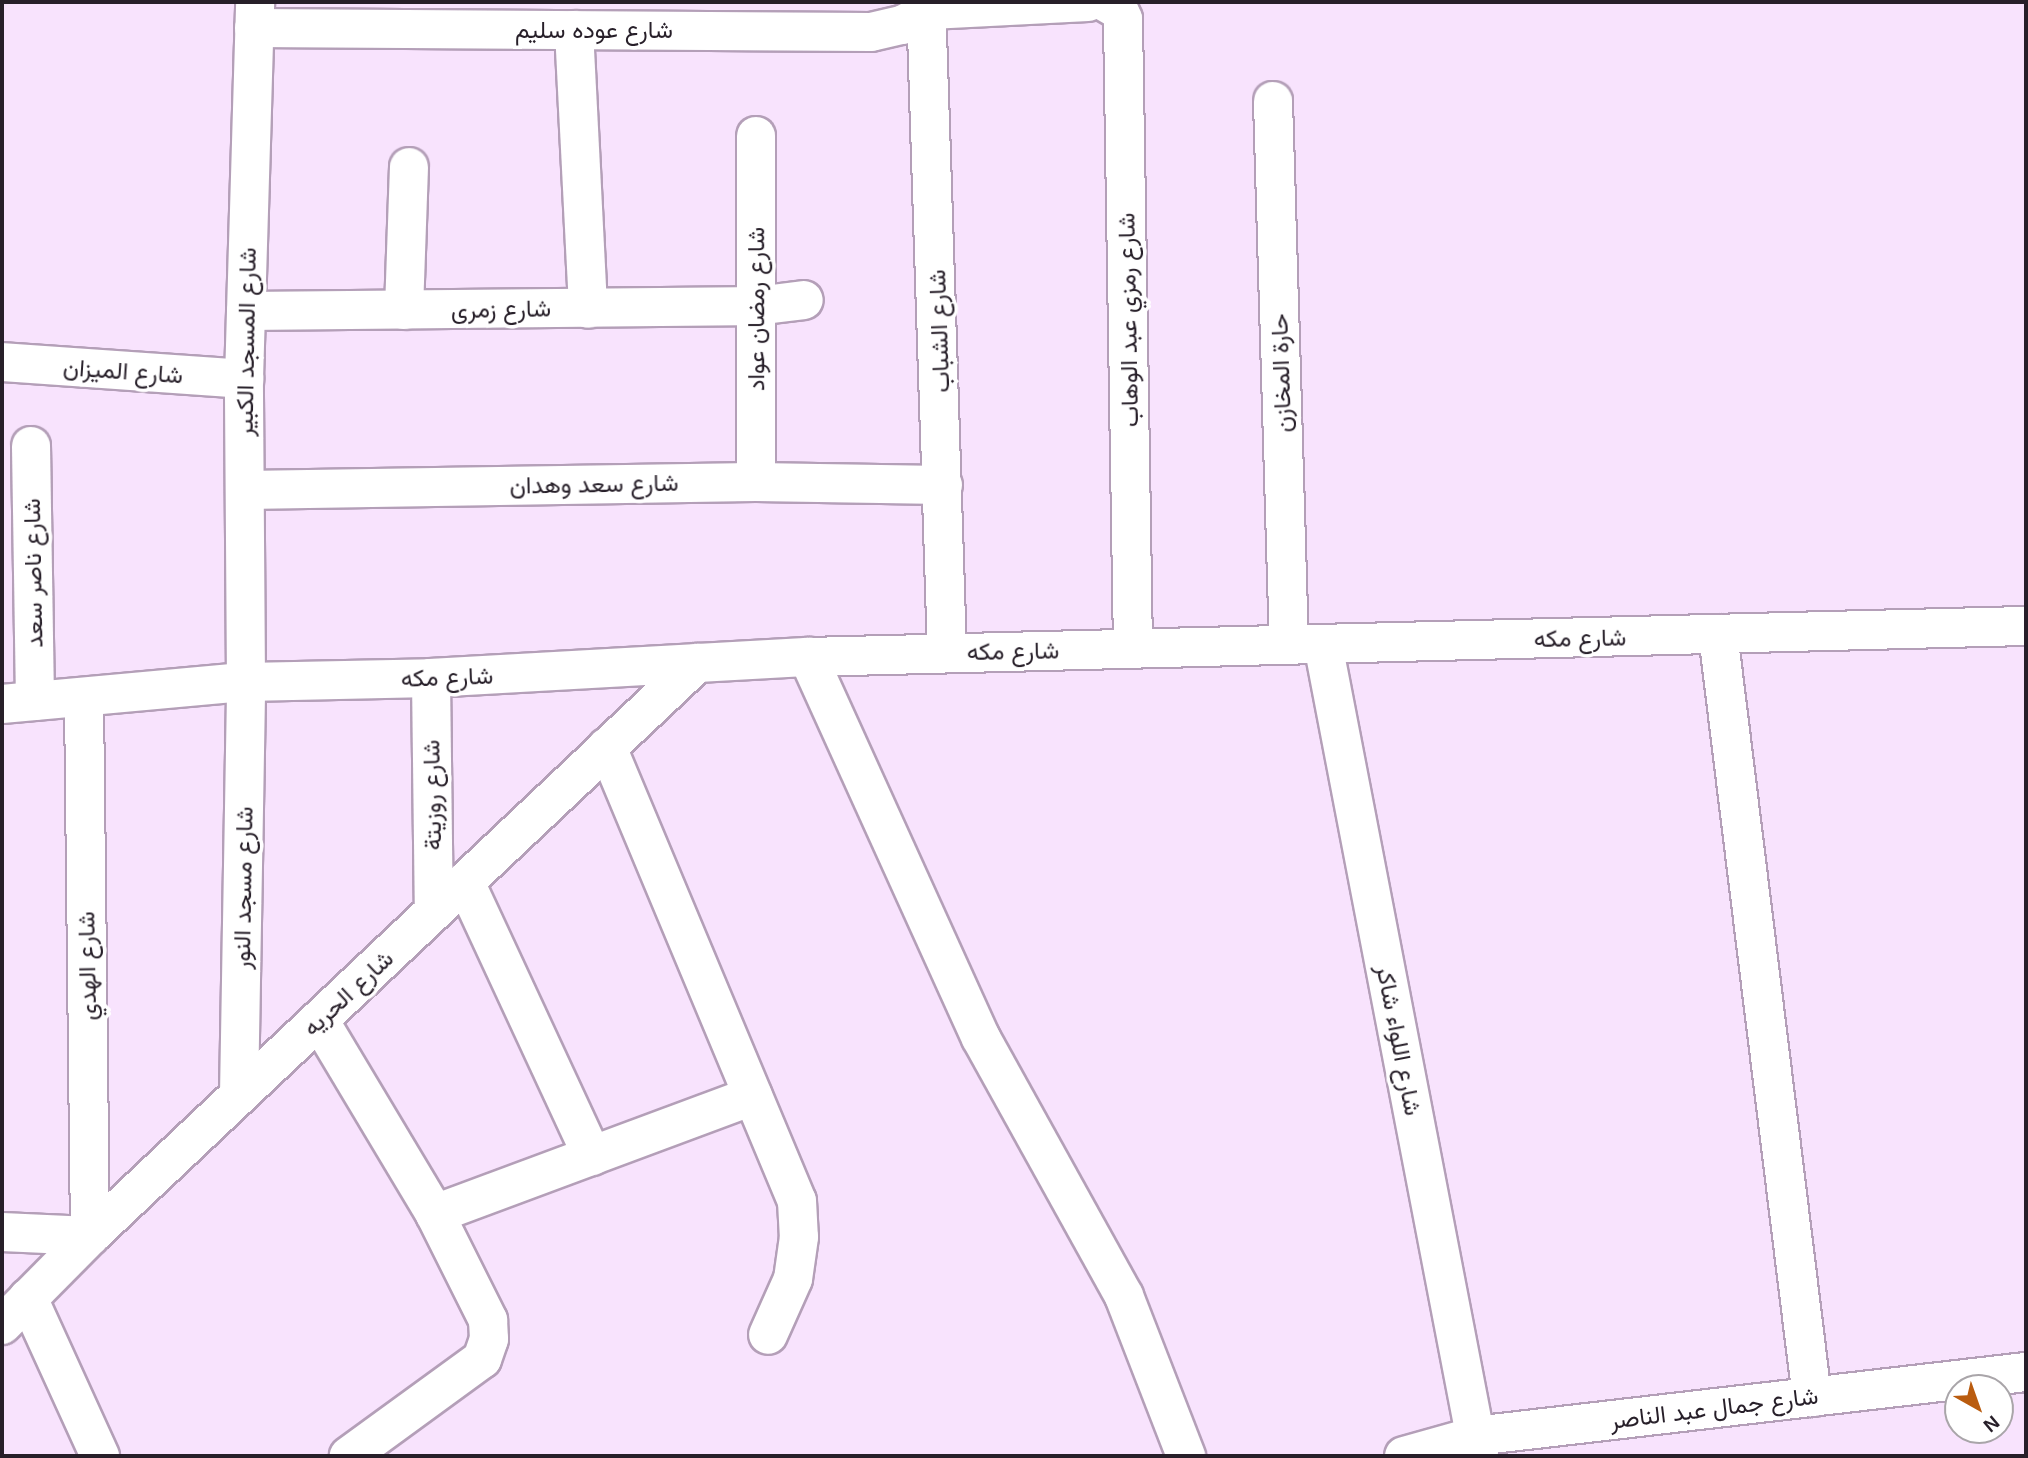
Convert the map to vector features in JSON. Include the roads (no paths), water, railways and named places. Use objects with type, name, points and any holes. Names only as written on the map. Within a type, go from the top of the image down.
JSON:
[{"type":"street","points":[[928,6],[1088,2]]},
{"type":"street","name":"شارع رمزي عبد الوهاب","points":[[1105,2],[1119,10],[1123,19],[1133,648]]},
{"type":"street","name":"شارع عوده سليم","points":[[254,15],[528,16],[574,30],[871,32],[902,24],[928,6]]},
{"type":"street","name":"شارع الشباب","points":[[928,6],[947,653]]},
{"type":"street","name":"شارع المسجد الكبير","points":[[246,682],[244,379],[254,15]]},
{"type":"street","points":[[574,30],[588,309]]},
{"type":"street","name":"حارة المخازن","points":[[1273,101],[1306,644]]},
{"type":"street","name":"شارع رمضان عواد","points":[[756,136],[756,482]]},
{"type":"street","points":[[404,310],[409,167]]},
{"type":"street","name":"شارع زمرى","points":[[246,311],[756,306],[803,300]]},
{"type":"street","name":"شارع الميزان","points":[[2,362],[244,379]]},
{"type":"street","name":"شارع ناصر سعد","points":[[19,702],[31,446]]},
{"type":"street","name":"شارع سعد وهدان","points":[[245,490],[756,482],[943,485]]},
{"type":"street","name":"شارع مكه","points":[[19,702],[246,682],[431,678],[808,657],[2026,626]]},
{"type":"street","points":[[1718,634],[1812,1397]]},
{"type":"street","name":"شارع اللواء شاكر","points":[[1306,644],[1477,1446]]},
{"type":"street","points":[[808,657],[981,1038],[1124,1296],[1186,1456]]},
{"type":"street","name":"شارع الحريه","points":[[2,1325],[90,1236],[697,663]]},
{"type":"street","name":"شارع روزيتة","points":[[431,678],[434,911]]},
{"type":"street","name":"شارع مسجد النور","points":[[239,1095],[246,682]]},
{"type":"street","name":"شارع الهدي","points":[[85,697],[90,1236]]},
{"type":"street","points":[[607,747],[797,1200],[799,1237],[793,1279],[768,1335]]},
{"type":"street","points":[[465,882],[592,1156]]},
{"type":"street","points":[[318,1020],[435,1214],[488,1320],[489,1339],[482,1359],[349,1456]]},
{"type":"street","points":[[435,1214],[753,1096]]},
{"type":"street","points":[[2,1232],[90,1236]]},
{"type":"street","points":[[28,1298],[100,1456]]},
{"type":"street","name":"شارع جمال عبد الناصر","points":[[1404,1456],[1812,1397],[2026,1373]]}]
